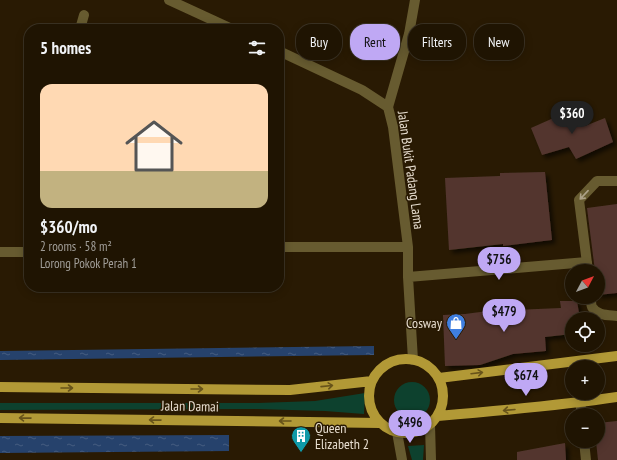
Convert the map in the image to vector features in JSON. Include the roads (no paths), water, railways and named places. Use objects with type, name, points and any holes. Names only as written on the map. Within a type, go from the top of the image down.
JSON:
[{"type":"main road","points":[[439,378],[617,356]]},
{"type":"main road","points":[[401,359],[413,360],[424,363],[439,378],[442,387],[442,407],[438,416],[430,425],[420,431],[408,433],[397,432],[380,422],[374,414],[370,403],[372,381],[379,371],[389,363],[401,359]]},
{"type":"main road","name":"Jalan Damai","points":[[0,387],[290,390],[372,381]]},
{"type":"main road","points":[[438,416],[511,410],[617,396]]},
{"type":"main road","name":"Jalan Damai","points":[[0,418],[380,422]]},
{"type":"street","points":[[169,0],[221,24]]},
{"type":"street","points":[[388,107],[409,34],[415,0]]},
{"type":"street","points":[[81,24],[84,15]]},
{"type":"street","name":"Jalan Bukit Padang Lama","points":[[284,53],[362,90],[388,107],[393,127],[408,247],[408,278],[413,360]]},
{"type":"street","points":[[588,264],[579,200],[597,181],[617,181]]},
{"type":"street","points":[[284,247],[408,247]]},
{"type":"street","points":[[0,252],[24,250]]},
{"type":"street","points":[[408,278],[565,268]]},
{"type":"street","points":[[592,304],[592,307],[597,312],[603,315],[617,316]]},
{"type":"street","points":[[580,402],[581,408]]},
{"type":"street","points":[[430,425],[431,460]]},
{"type":"street","points":[[397,432],[402,460]]},
{"type":"street","points":[[585,448],[586,460]]},
{"type":"water","points":[[374,346],[374,355],[0,360],[0,351]]},
{"type":"water","points":[[229,435],[229,451],[0,453],[0,436]]},
{"type":"place","name":"Cosway","points":[[456,340]]},
{"type":"place","name":"Queen Elizabeth 2","points":[[301,453]]}]
